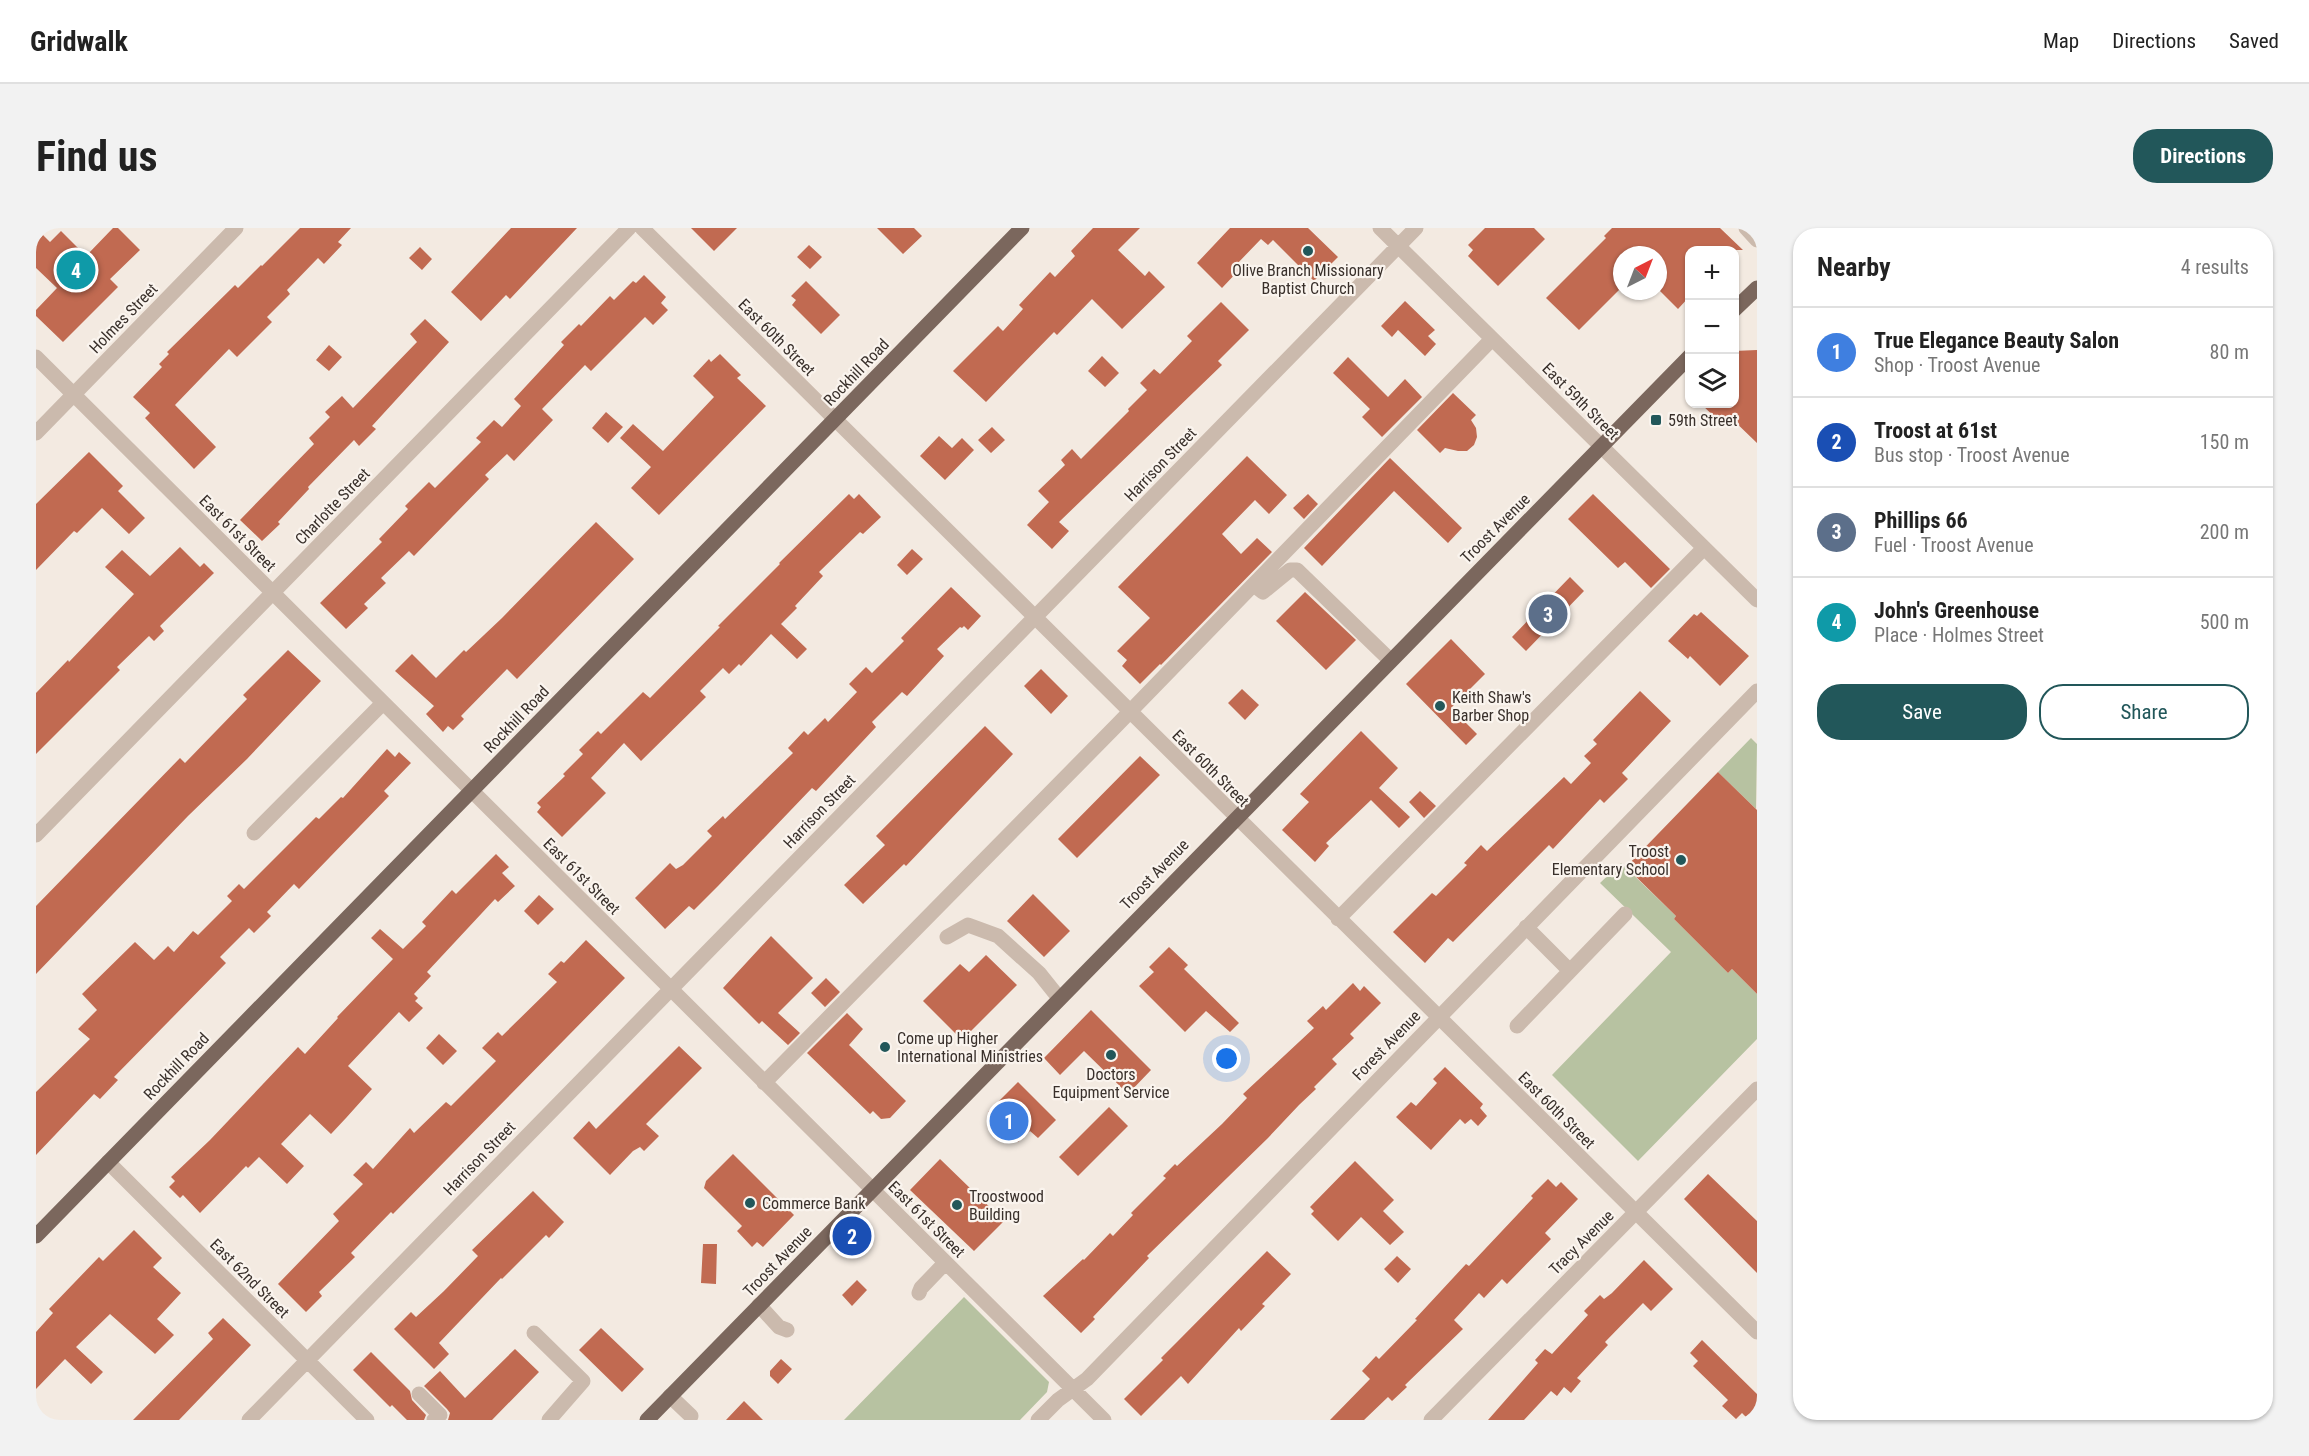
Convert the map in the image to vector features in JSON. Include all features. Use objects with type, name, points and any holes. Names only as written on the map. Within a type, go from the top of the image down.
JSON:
[{"type":"main road","name":"Rockhill Road","points":[[36,1236],[1022,228]]},
{"type":"main road","points":[[1739,305],[1757,288]]},
{"type":"main road","name":"Troost Avenue","points":[[647,1420],[1235,817],[1685,360]]},
{"type":"street","name":"Holmes Street","points":[[36,433],[237,228]]},
{"type":"street","name":"Charlotte Street","points":[[36,835],[629,228]]},
{"type":"street","name":"East 60th Street","points":[[642,228],[1757,1332]]},
{"type":"street","name":"East 59th Street","points":[[1380,228],[1757,600]]},
{"type":"street","name":"Harrison Street","points":[[249,1420],[1416,228]]},
{"type":"street","points":[[1746,228],[1757,240]]},
{"type":"street","points":[[764,1083],[1130,712],[1492,339]]},
{"type":"street","name":"East 61st Street","points":[[36,357],[1104,1420]]},
{"type":"street","points":[[1338,919],[1704,548]]},
{"type":"street","points":[[1254,585],[1263,592],[1290,570],[1297,570],[1390,660]]},
{"type":"street","name":"Forest Avenue","points":[[1038,1420],[1058,1400],[1095,1371],[1757,691]]},
{"type":"street","points":[[254,833],[383,703]]},
{"type":"street","points":[[1517,1026],[1625,914]]},
{"type":"street","points":[[947,937],[968,925],[998,936],[1039,973],[1059,998]]},
{"type":"street","points":[[1526,927],[1570,971]]},
{"type":"street","name":"Tracy Avenue","points":[[1431,1420],[1757,1089]]},
{"type":"street","name":"East 62nd Street","points":[[108,1162],[367,1420]]},
{"type":"street","points":[[920,1293],[921,1288],[945,1263]]},
{"type":"street","points":[[759,1305],[779,1327],[787,1329]]},
{"type":"street","points":[[534,1333],[583,1381],[549,1420]]},
{"type":"street","points":[[419,1394],[440,1414],[434,1420]]},
{"type":"street","points":[[670,1396],[691,1416]]},
{"type":"green space","points":[[1751,738],[1757,744],[1756,809],[1718,772]]},
{"type":"green space","points":[[1621,863],[1676,916],[1674,919],[1728,973],[1732,969],[1757,994],[1757,1039],[1638,1161],[1552,1075],[1671,952],[1600,883]]},
{"type":"green space","points":[[964,1297],[1049,1382],[1047,1392],[1020,1420],[844,1420]]},
{"type":"building","points":[[113,228],[118,228],[140,250],[110,279],[118,287],[63,342],[36,316],[36,310],[57,288],[36,268],[36,243],[43,235],[50,242],[61,231],[86,256]]},
{"type":"building","points":[[300,228],[351,228],[338,242],[342,245],[324,264],[318,258],[287,290],[290,294],[267,317],[272,322],[237,357],[229,349],[175,405],[216,447],[194,469],[145,418],[150,413],[133,397],[162,367],[159,364],[169,354],[167,352],[235,285],[238,288]]},
{"type":"building","points":[[511,228],[577,228],[510,299],[506,295],[481,321],[451,292]]},
{"type":"building","points":[[691,228],[737,228],[714,251]]},
{"type":"building","points":[[877,228],[914,228],[922,236],[903,254]]},
{"type":"building","points":[[1093,228],[1140,228],[1118,250],[1145,276],[1149,271],[1165,287],[1122,329],[1092,299],[1057,335],[1054,332],[986,402],[953,371],[998,326],[1003,331],[1023,309],[1019,305],[1050,272],[1055,277],[1075,256],[1071,251]]},
{"type":"building","name":"Olive Branch Missionary Baptist Church","points":[[1230,228],[1308,228],[1338,257],[1314,281],[1273,240],[1268,245],[1261,239],[1235,266],[1239,270],[1222,288],[1197,263]]},
{"type":"building","points":[[1485,228],[1534,228],[1545,239],[1498,286],[1468,256],[1473,250],[1468,245]]},
{"type":"building","points":[[1612,228],[1720,228],[1739,246],[1685,246],[1685,301],[1678,309],[1667,298],[1667,246],[1613,246],[1613,296],[1579,330],[1546,298],[1606,238],[1604,236]]},
{"type":"building","points":[[809,245],[822,257],[810,269],[797,257]]},
{"type":"building","points":[[420,247],[432,259],[422,270],[409,258]]},
{"type":"building","points":[[644,275],[666,297],[661,303],[668,310],[653,325],[645,317],[591,371],[585,365],[542,409],[553,420],[514,461],[507,454],[485,475],[489,479],[414,556],[409,551],[381,578],[386,583],[364,604],[368,608],[346,629],[320,603],[382,542],[379,539],[408,509],[405,506],[429,482],[435,488],[481,442],[476,438],[494,420],[502,427],[521,406],[514,399],[564,345],[561,342],[579,324],[581,326],[610,296],[614,300],[633,281],[636,283]]},
{"type":"building","points":[[806,281],[840,315],[821,334],[792,305],[796,300],[791,296]]},
{"type":"building","points":[[1405,301],[1435,330],[1428,336],[1436,344],[1425,356],[1398,330],[1392,337],[1381,326]]},
{"type":"building","points":[[1221,302],[1249,330],[1218,361],[1222,365],[1059,522],[1069,531],[1052,549],[1027,525],[1049,502],[1038,491],[1065,465],[1061,460],[1072,449],[1081,459],[1129,411],[1128,409],[1147,390],[1140,383],[1154,369],[1160,374],[1192,341],[1187,336]]},
{"type":"building","points":[[425,319],[449,342],[372,426],[376,429],[359,446],[354,440],[308,487],[309,489],[278,522],[280,524],[262,541],[240,520],[314,444],[309,438],[330,417],[325,412],[342,396],[353,408],[417,342],[410,334]]},
{"type":"building","points":[[329,345],[342,357],[329,371],[316,360]]},
{"type":"building","points":[[1757,350],[1757,443],[1729,416],[1722,424],[1705,408],[1739,408],[1739,351]]},
{"type":"building","points":[[720,354],[741,375],[737,378],[766,406],[659,515],[631,488],[651,467],[620,438],[633,424],[663,451],[714,397],[693,376],[709,359],[711,362]]},
{"type":"building","points":[[1102,356],[1119,373],[1105,387],[1088,371]]},
{"type":"building","points":[[1348,357],[1388,397],[1405,379],[1422,397],[1382,437],[1362,417],[1370,409],[1333,373]]},
{"type":"building","points":[[1453,393],[1476,415],[1471,420],[1476,428],[1477,437],[1474,445],[1467,451],[1445,448],[1440,453],[1417,430]]},
{"type":"building","points":[[606,412],[623,427],[608,443],[592,428]]},
{"type":"building","points":[[992,427],[1005,440],[991,453],[978,440]]},
{"type":"building","points":[[939,436],[952,448],[962,438],[974,450],[945,480],[920,456]]},
{"type":"building","points":[[89,452],[123,486],[118,491],[145,518],[129,534],[102,508],[77,533],[74,531],[36,570],[36,504]]},
{"type":"building","points":[[1247,456],[1287,495],[1269,514],[1255,500],[1222,534],[1241,554],[1257,538],[1272,552],[1140,684],[1122,666],[1127,660],[1117,651],[1150,618],[1118,587]]},
{"type":"building","points":[[1390,458],[1462,528],[1448,543],[1394,491],[1322,566],[1304,548]]},
{"type":"building","points":[[849,494],[854,499],[859,494],[881,517],[863,534],[860,532],[819,572],[823,576],[781,624],[807,649],[797,659],[771,634],[741,666],[739,664],[729,674],[723,668],[700,691],[706,697],[641,761],[624,743],[591,778],[606,793],[562,837],[537,812],[541,807],[537,803],[565,776],[563,774],[583,754],[579,750],[598,731],[601,734],[643,692],[650,698],[779,563]]},
{"type":"building","points":[[1308,494],[1318,504],[1304,519],[1293,508]]},
{"type":"building","points":[[1593,494],[1670,569],[1651,588],[1625,562],[1618,568],[1568,519]]},
{"type":"building","points":[[596,522],[634,559],[517,679],[507,669],[461,716],[464,719],[453,730],[448,726],[443,732],[426,714],[434,706],[395,671],[412,654],[436,678],[464,650],[466,652],[502,618]]},
{"type":"building","points":[[180,547],[200,567],[204,563],[214,573],[160,626],[164,631],[154,641],[149,636],[117,667],[120,670],[36,754],[36,693],[134,594],[105,567],[122,550],[150,576]]},
{"type":"building","points":[[912,549],[923,559],[907,575],[897,565]]},
{"type":"building","points":[[1570,577],[1584,591],[1526,651],[1512,637]]},
{"type":"building","points":[[951,587],[981,616],[968,630],[964,626],[960,627],[937,649],[944,656],[907,696],[902,692],[872,722],[876,727],[816,791],[812,788],[694,910],[689,906],[665,929],[635,898],[670,863],[676,869],[683,865],[712,836],[707,831],[723,816],[725,819],[793,753],[788,748],[804,731],[808,735],[825,718],[828,722],[857,692],[849,684],[866,667],[872,673],[904,641],[901,638]]},
{"type":"building","points":[[1305,592],[1356,640],[1326,670],[1276,621]]},
{"type":"building","points":[[1701,612],[1749,656],[1720,686],[1690,656],[1688,659],[1668,641],[1694,614],[1697,616]]},
{"type":"building","points":[[1451,639],[1485,674],[1451,708],[1477,734],[1466,745],[1406,684]]},
{"type":"building","points":[[288,650],[321,681],[36,974],[36,906],[180,758],[185,763],[247,699],[243,695]]},
{"type":"building","points":[[1041,669],[1068,696],[1051,714],[1024,686]]},
{"type":"building","points":[[1242,689],[1259,705],[1245,720],[1228,703]]},
{"type":"building","points":[[1640,691],[1671,721],[1622,773],[1628,779],[1604,803],[1600,799],[1553,849],[1549,845],[1453,942],[1448,938],[1425,963],[1393,932],[1432,893],[1436,896],[1467,865],[1464,863],[1481,845],[1487,851],[1564,777],[1571,784],[1591,763],[1584,756],[1597,744],[1593,740]]},
{"type":"building","points":[[985,726],[1013,754],[906,866],[904,864],[863,904],[844,885],[885,845],[876,836]]},
{"type":"building","points":[[1361,731],[1398,768],[1379,788],[1410,817],[1399,828],[1371,800],[1326,843],[1329,846],[1315,862],[1282,830],[1309,802],[1300,794]]},
{"type":"building","points":[[387,749],[395,757],[399,752],[411,763],[384,791],[389,796],[299,889],[294,884],[267,912],[271,916],[254,933],[249,928],[220,957],[226,963],[114,1077],[118,1080],[100,1099],[94,1094],[36,1155],[36,1092],[90,1039],[78,1029],[97,1010],[82,994],[135,942],[154,960],[168,946],[174,952],[193,931],[198,935],[232,901],[227,896],[239,884],[244,889],[316,817],[319,819],[341,797],[343,798]]},
{"type":"building","points":[[1140,756],[1160,775],[1077,858],[1058,839]]},
{"type":"building","name":"Troost Elementary School","points":[[1718,772],[1757,810],[1757,994],[1732,969],[1728,973],[1674,919],[1676,916],[1626,867]]},
{"type":"building","points":[[1420,791],[1436,806],[1424,818],[1409,802]]},
{"type":"building","points":[[496,854],[509,867],[502,873],[515,886],[498,902],[495,899],[427,972],[431,976],[414,994],[418,998],[415,1001],[423,1008],[409,1022],[399,1012],[348,1066],[372,1089],[346,1118],[331,1134],[310,1114],[281,1144],[304,1166],[287,1184],[259,1157],[248,1168],[246,1166],[200,1213],[183,1195],[180,1198],[169,1187],[175,1181],[171,1177],[210,1140],[298,1047],[305,1054],[393,959],[371,938],[380,929],[403,949],[426,926],[422,922],[452,890],[456,894]]},
{"type":"building","points":[[1033,894],[1070,931],[1044,957],[1007,921]]},
{"type":"building","points":[[539,895],[554,909],[538,925],[524,911]]},
{"type":"building","points":[[771,936],[813,978],[778,1013],[800,1033],[788,1045],[762,1021],[759,1024],[723,988]]},
{"type":"building","points":[[586,940],[625,978],[393,1214],[391,1212],[351,1253],[355,1257],[319,1292],[322,1296],[306,1312],[278,1284],[339,1221],[333,1214],[363,1184],[353,1175],[366,1162],[373,1169],[410,1128],[414,1133],[446,1102],[451,1106],[496,1061],[482,1048],[498,1032],[502,1036],[557,982],[548,974],[561,961],[564,963]]},
{"type":"building","points":[[1169,947],[1188,965],[1184,969],[1239,1023],[1230,1032],[1206,1011],[1185,1032],[1139,986],[1154,972],[1149,967]]},
{"type":"building","points":[[986,955],[1017,985],[962,1040],[923,1001],[960,964],[969,972]]},
{"type":"building","points":[[826,978],[840,992],[825,1007],[811,993]]},
{"type":"building","points":[[1353,983],[1360,991],[1364,986],[1381,1003],[1350,1034],[1354,1038],[1332,1059],[1337,1064],[1268,1138],[1147,1256],[1149,1258],[1093,1317],[1095,1319],[1081,1333],[1043,1296],[1084,1260],[1110,1233],[1113,1236],[1133,1215],[1131,1213],[1166,1178],[1163,1176],[1222,1124],[1247,1098],[1243,1094],[1314,1028],[1307,1021],[1323,1006],[1326,1010]]},
{"type":"building","name":"Doctors Equipment Service","points":[[1091,1010],[1151,1070],[1128,1094],[1084,1051],[1060,1075],[1044,1058]]},
{"type":"building","points":[[847,1013],[863,1029],[849,1045],[906,1101],[890,1118],[881,1119],[873,1111],[870,1114],[807,1053]]},
{"type":"building","points":[[439,1034],[457,1051],[443,1065],[426,1048]]},
{"type":"building","points":[[679,1046],[702,1068],[646,1124],[659,1136],[644,1151],[640,1147],[633,1151],[610,1175],[573,1138],[589,1121],[596,1129]]},
{"type":"building","points":[[1445,1067],[1483,1104],[1480,1108],[1487,1116],[1478,1126],[1471,1119],[1465,1124],[1460,1119],[1431,1150],[1396,1117],[1411,1102],[1416,1106],[1437,1083],[1433,1079]]},
{"type":"building","points":[[1018,1082],[1056,1120],[1038,1138],[1030,1131],[1018,1142],[988,1112]]},
{"type":"building","points":[[1109,1107],[1128,1126],[1078,1176],[1059,1157]]},
{"type":"building","name":"Commerce Bank","points":[[733,1154],[794,1215],[763,1247],[757,1242],[752,1247],[737,1231],[742,1226],[704,1188],[706,1181]]},
{"type":"building","name":"Troostwood Building","points":[[940,1159],[1004,1221],[974,1251],[910,1190]]},
{"type":"building","points":[[1355,1161],[1394,1200],[1383,1211],[1404,1232],[1390,1245],[1361,1217],[1338,1241],[1311,1214],[1314,1211],[1310,1207]]},
{"type":"building","points":[[1708,1174],[1757,1221],[1757,1273],[1684,1199]]},
{"type":"building","points":[[1548,1179],[1556,1187],[1561,1182],[1578,1199],[1545,1233],[1551,1239],[1507,1284],[1502,1279],[1484,1298],[1479,1293],[1454,1320],[1463,1329],[1405,1385],[1407,1387],[1392,1401],[1388,1397],[1364,1420],[1330,1420],[1370,1379],[1362,1371],[1376,1356],[1379,1359],[1417,1320],[1415,1319],[1466,1264],[1469,1266]]},
{"type":"building","points":[[533,1191],[564,1222],[549,1238],[546,1235],[501,1278],[439,1343],[449,1354],[434,1369],[394,1329],[411,1312],[416,1317],[444,1291],[478,1256],[472,1250]]},
{"type":"building","points":[[134,1230],[162,1258],[153,1267],[181,1293],[157,1319],[174,1335],[155,1354],[110,1314],[76,1347],[103,1372],[91,1384],[65,1359],[36,1389],[36,1332],[53,1313],[49,1309],[99,1257],[103,1261]]},
{"type":"building","points":[[703,1244],[717,1244],[716,1284],[701,1283]]},
{"type":"building","points":[[1267,1251],[1291,1274],[1262,1304],[1265,1306],[1241,1331],[1239,1328],[1188,1384],[1181,1376],[1141,1416],[1124,1399],[1163,1360],[1161,1358]]},
{"type":"building","points":[[1397,1256],[1411,1269],[1398,1283],[1384,1269]]},
{"type":"building","points":[[1644,1260],[1673,1289],[1651,1311],[1643,1303],[1605,1342],[1608,1345],[1577,1378],[1581,1381],[1571,1393],[1564,1387],[1557,1396],[1551,1391],[1524,1420],[1488,1420],[1538,1363],[1535,1360],[1545,1349],[1552,1354],[1588,1315],[1584,1311],[1600,1295],[1604,1299],[1612,1293]]},
{"type":"building","points":[[857,1280],[867,1290],[852,1306],[842,1295]]},
{"type":"building","points":[[223,1318],[251,1345],[179,1420],[133,1420],[213,1339],[208,1333]]},
{"type":"building","points":[[601,1328],[644,1369],[622,1392],[579,1350]]},
{"type":"building","points":[[1702,1340],[1757,1394],[1757,1420],[1749,1420],[1742,1413],[1736,1419],[1722,1406],[1728,1400],[1693,1366],[1698,1361],[1690,1353]]},
{"type":"building","points":[[515,1349],[539,1372],[492,1420],[448,1420],[450,1413],[424,1386],[440,1371],[465,1398]]},
{"type":"building","points":[[371,1352],[410,1391],[412,1400],[426,1415],[424,1420],[407,1420],[392,1405],[390,1407],[353,1370]]},
{"type":"building","points":[[781,1359],[792,1369],[778,1384],[770,1376],[770,1371]]},
{"type":"building","points":[[744,1401],[763,1420],[726,1420]]},
{"type":"place","name":"Olive Branch Missionary Baptist Church","points":[[1308,251]]},
{"type":"place","name":"John's Greenhouse","points":[[76,270]]},
{"type":"place","name":"59th Street","points":[[1656,420]]},
{"type":"place","name":"Phillips 66","points":[[1548,614]]},
{"type":"place","name":"Keith Shaw's Barber Shop","points":[[1440,706]]},
{"type":"place","name":"Troost Elementary School","points":[[1681,860]]},
{"type":"place","name":"Come up Higher International Ministries","points":[[885,1047]]},
{"type":"place","name":"Doctors Equipment Service","points":[[1111,1055]]},
{"type":"place","name":"True Elegance Beauty Salon","points":[[1009,1121]]},
{"type":"place","name":"Commerce Bank","points":[[750,1203]]},
{"type":"place","name":"Troostwood Building","points":[[957,1205]]},
{"type":"place","name":"Troost at 61st","points":[[852,1236]]}]
